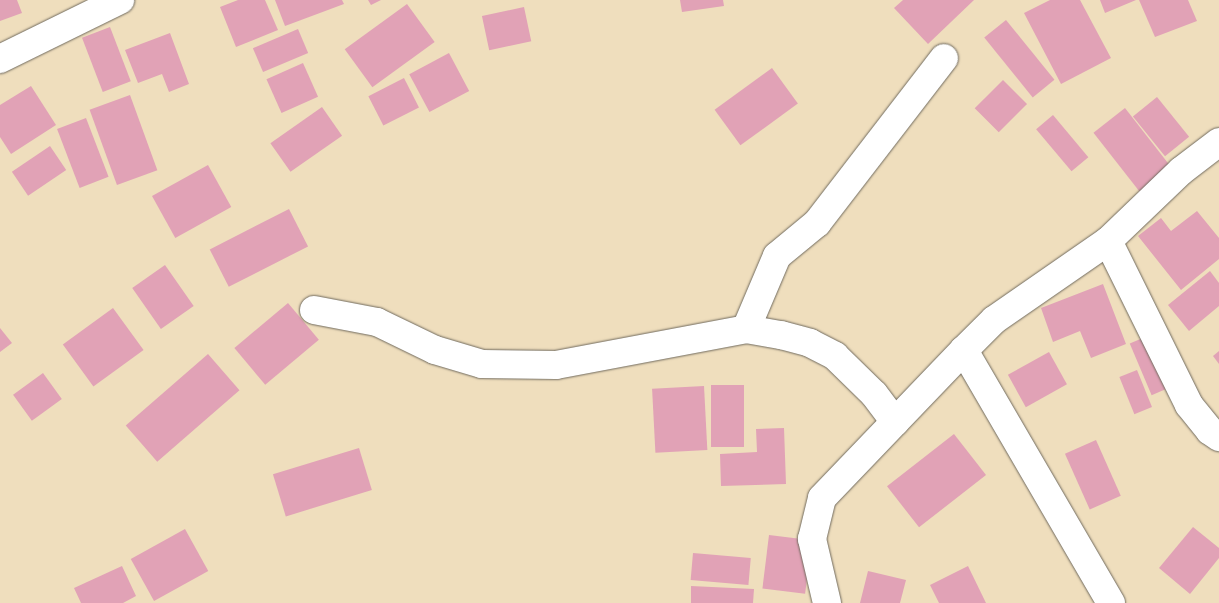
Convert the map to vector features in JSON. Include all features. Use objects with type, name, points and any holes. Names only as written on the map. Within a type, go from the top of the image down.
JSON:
[{"type":"street","points":[[0,59],[120,0]]},
{"type":"street","points":[[746,329],[777,256],[816,223],[944,58]]},
{"type":"street","points":[[827,603],[812,539],[822,498],[994,320],[1108,241],[1181,171],[1219,142]]},
{"type":"street","points":[[1108,241],[1189,405],[1210,431],[1219,436]]},
{"type":"street","points":[[314,310],[376,322],[434,350],[482,364],[556,365],[746,329],[810,343],[835,356],[874,394],[895,422]]},
{"type":"street","points":[[964,350],[1111,603]]},
{"type":"building","points":[[0,0],[17,0],[22,13],[0,21]]},
{"type":"building","points":[[238,0],[265,0],[278,30],[236,47],[220,7]]},
{"type":"building","points":[[275,0],[342,0],[344,4],[285,26]]},
{"type":"building","points":[[368,0],[381,0],[371,5]]},
{"type":"building","points":[[680,0],[723,0],[724,6],[682,12]]},
{"type":"building","points":[[903,0],[974,0],[928,44],[894,8]]},
{"type":"building","points":[[1050,0],[1080,0],[1111,58],[1061,84],[1024,13]]},
{"type":"building","points":[[1100,0],[1136,0],[1105,13]]},
{"type":"building","points":[[1139,0],[1188,0],[1197,21],[1155,37]]},
{"type":"building","points":[[407,4],[435,42],[372,87],[345,49]]},
{"type":"building","points":[[524,7],[531,41],[489,50],[482,16]]},
{"type":"building","points":[[1006,20],[1054,80],[1033,97],[984,38]]},
{"type":"building","points":[[110,27],[131,81],[103,92],[82,38]]},
{"type":"building","points":[[298,29],[308,53],[263,72],[253,48]]},
{"type":"building","points":[[170,33],[189,84],[169,92],[162,74],[138,83],[125,50]]},
{"type":"building","points":[[449,53],[469,91],[429,112],[409,74]]},
{"type":"building","points":[[303,63],[318,97],[282,113],[266,79]]},
{"type":"building","points":[[772,68],[798,104],[740,145],[715,110]]},
{"type":"building","points":[[404,78],[419,107],[383,126],[368,96]]},
{"type":"building","points":[[1003,80],[1027,104],[999,132],[975,108]]},
{"type":"building","points":[[31,86],[56,125],[11,154],[0,137],[0,105]]},
{"type":"building","points":[[130,95],[157,170],[117,185],[90,110]]},
{"type":"building","points":[[1157,97],[1189,137],[1165,156],[1133,117]]},
{"type":"building","points":[[322,107],[342,136],[290,172],[270,143]]},
{"type":"building","points":[[1125,108],[1172,168],[1140,193],[1093,133]]},
{"type":"building","points":[[1053,115],[1088,157],[1072,171],[1036,129]]},
{"type":"building","points":[[86,118],[109,177],[80,188],[57,129]]},
{"type":"building","points":[[50,146],[66,170],[28,196],[12,172]]},
{"type":"building","points":[[208,165],[231,207],[175,238],[152,196]]},
{"type":"building","points":[[289,209],[308,246],[229,287],[210,249]]},
{"type":"building","points":[[1197,211],[1219,238],[1219,259],[1181,290],[1138,236],[1161,218],[1171,231]]},
{"type":"building","points":[[165,265],[194,306],[161,329],[132,288]]},
{"type":"building","points":[[1210,271],[1219,283],[1219,306],[1189,331],[1168,305]]},
{"type":"building","points":[[1103,284],[1126,344],[1091,358],[1080,331],[1053,342],[1041,308]]},
{"type":"building","points":[[288,303],[319,340],[265,385],[234,348]]},
{"type":"building","points":[[113,308],[144,350],[93,387],[63,344]]},
{"type":"building","points":[[0,328],[12,343],[0,352]]},
{"type":"building","points":[[1150,335],[1172,387],[1152,395],[1130,344]]},
{"type":"building","points":[[1219,351],[1219,364],[1213,356]]},
{"type":"building","points":[[1049,352],[1067,384],[1026,407],[1008,375]]},
{"type":"building","points":[[208,354],[239,390],[157,462],[126,426]]},
{"type":"building","points":[[1137,370],[1152,407],[1134,414],[1119,377]]},
{"type":"building","points":[[43,373],[62,399],[32,421],[13,395]]},
{"type":"building","points":[[711,385],[744,385],[744,447],[711,447]]},
{"type":"building","points":[[704,386],[707,450],[655,453],[652,389]]},
{"type":"building","points":[[784,428],[786,484],[721,486],[720,454],[757,452],[756,429]]},
{"type":"building","points":[[954,434],[986,475],[919,527],[887,486]]},
{"type":"building","points":[[1096,440],[1121,496],[1090,510],[1065,454]]},
{"type":"building","points":[[359,448],[372,490],[286,516],[273,474]]},
{"type":"building","points":[[1193,527],[1219,548],[1219,558],[1190,594],[1159,568]]},
{"type":"building","points":[[185,529],[208,571],[154,601],[131,559]]},
{"type":"building","points":[[769,535],[812,540],[805,594],[762,589]]},
{"type":"building","points":[[693,553],[751,558],[748,585],[691,580]]},
{"type":"building","points":[[122,566],[136,596],[123,603],[81,603],[74,588]]},
{"type":"building","points":[[968,566],[986,603],[939,603],[930,585]]},
{"type":"building","points":[[868,571],[906,580],[900,603],[860,603]]},
{"type":"building","points":[[691,586],[754,589],[753,603],[691,603]]}]
